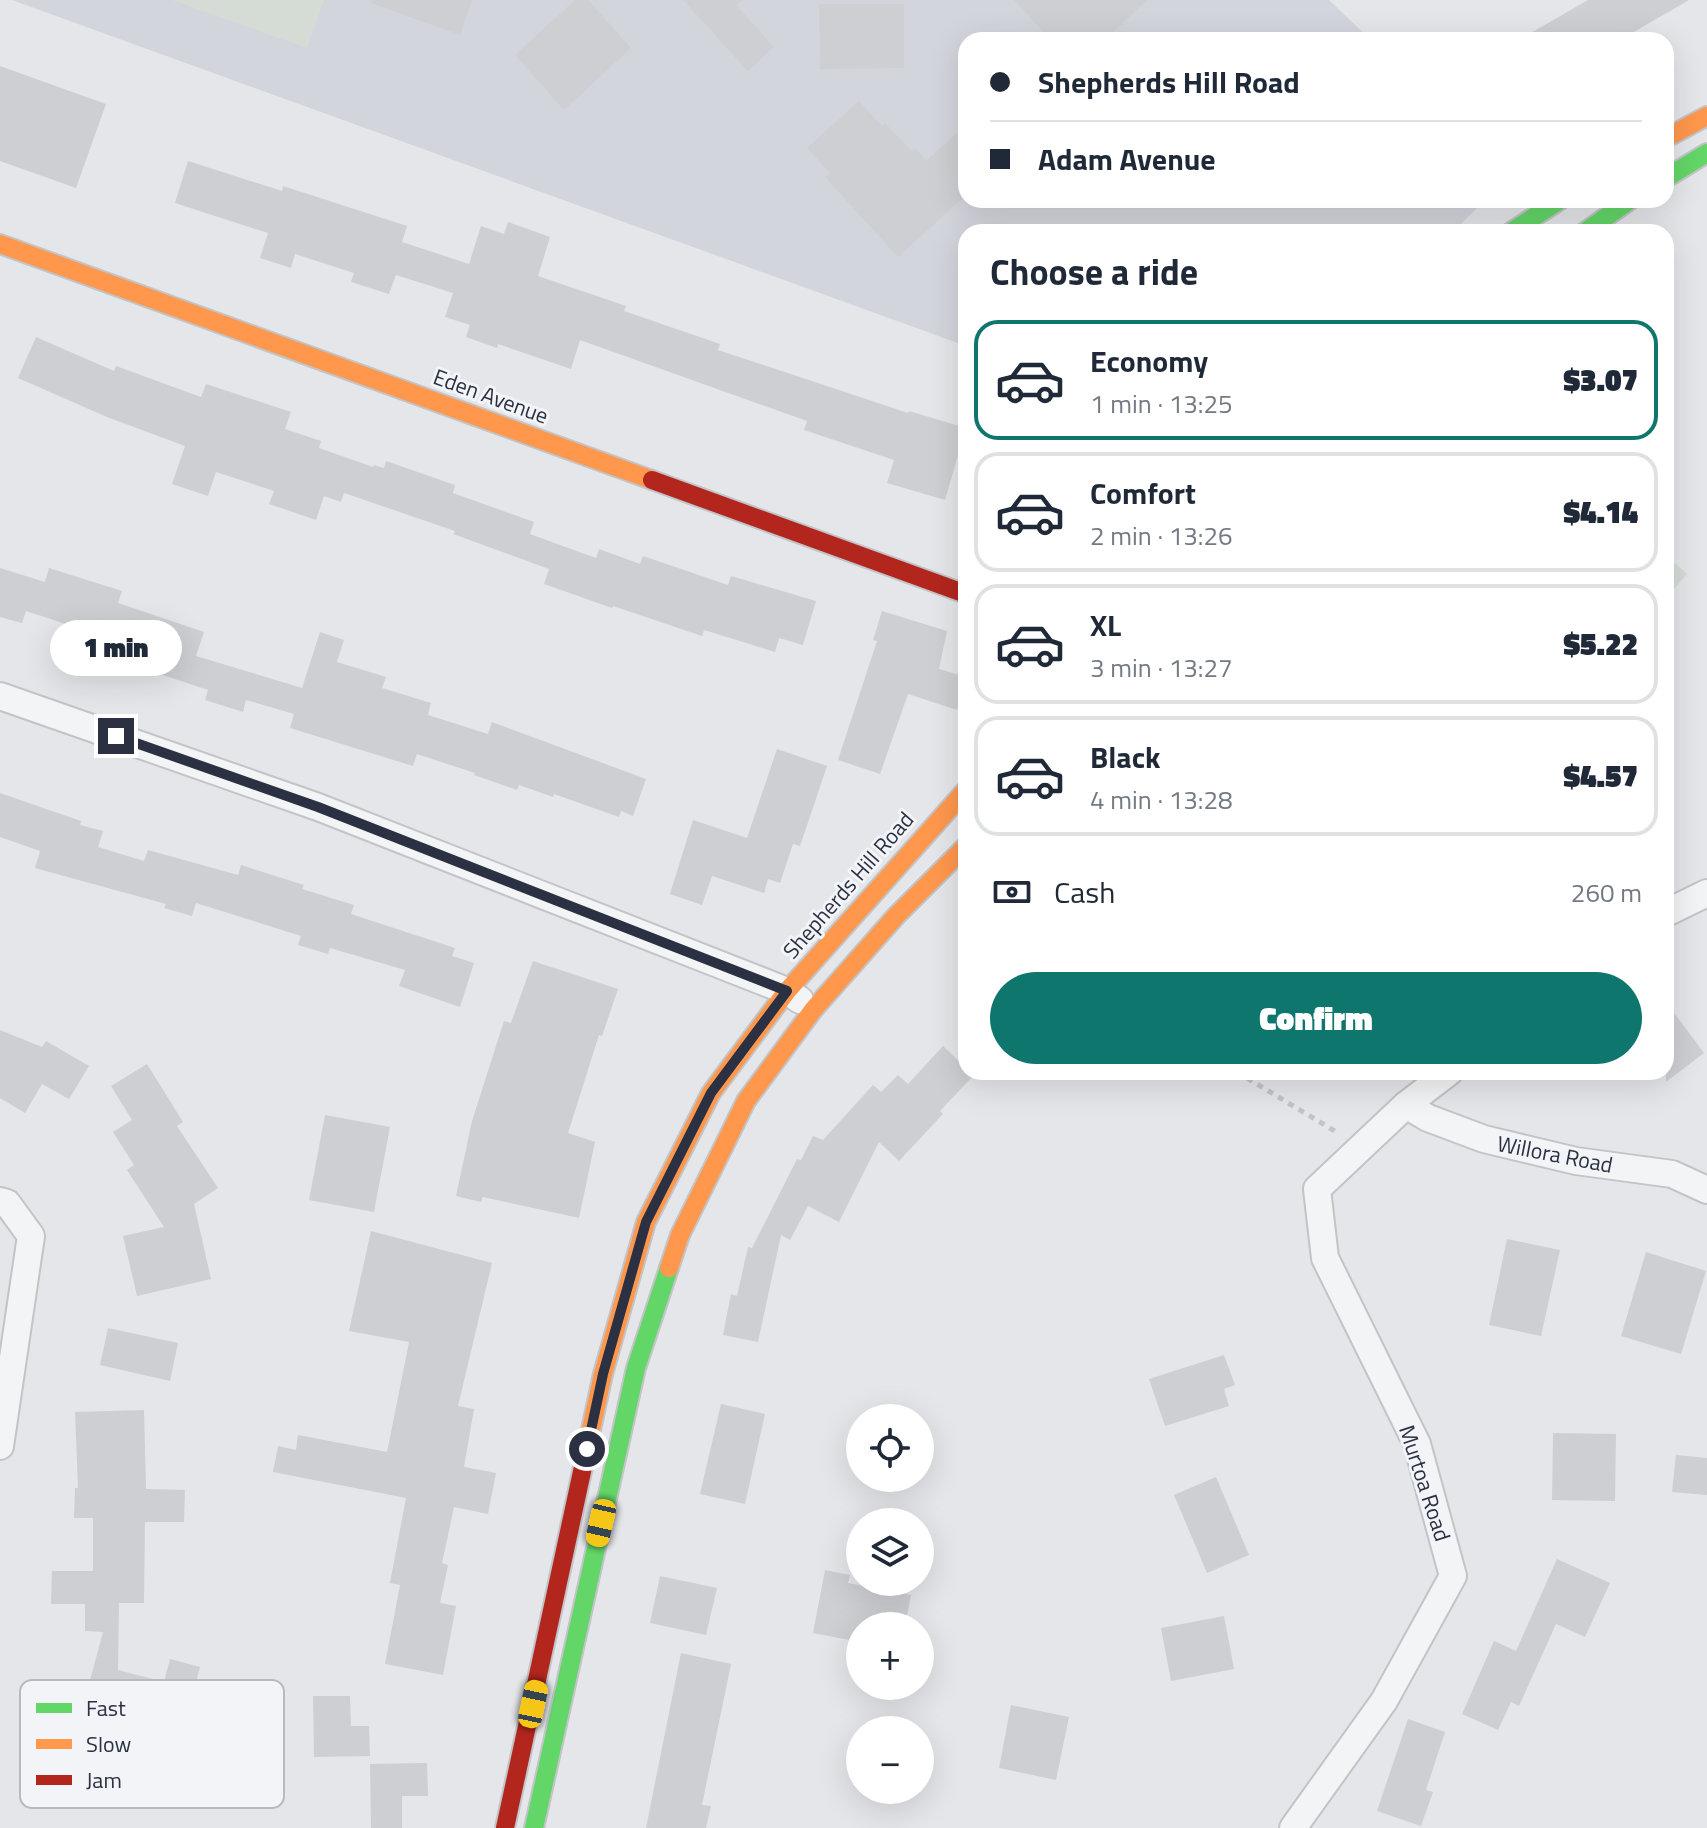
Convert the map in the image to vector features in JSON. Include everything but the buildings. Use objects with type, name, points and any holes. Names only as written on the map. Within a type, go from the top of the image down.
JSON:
[{"type":"main road","points":[[1674,134],[1707,116]]},
{"type":"main road","points":[[1674,173],[1707,153]]},
{"type":"main road","points":[[1523,224],[1548,208]]},
{"type":"main road","points":[[1596,224],[1619,208]]},
{"type":"main road","name":"Eden Avenue","points":[[0,244],[958,591]]},
{"type":"main road","name":"Shepherds Hill Road","points":[[505,1828],[603,1374],[646,1222],[711,1093],[787,991],[958,799]]},
{"type":"main road","points":[[534,1828],[636,1368],[680,1235],[746,1101],[813,1010],[896,916],[958,854]]},
{"type":"street","points":[[0,696],[318,807],[787,991],[813,1010]]},
{"type":"street","points":[[1674,909],[1707,893]]},
{"type":"street","name":"Murtoa Road","points":[[1293,1828],[1384,1701],[1453,1576],[1417,1444],[1325,1258],[1317,1189],[1406,1105],[1439,1080]]},
{"type":"street","name":"Willora Road","points":[[1406,1105],[1428,1118],[1484,1139],[1576,1161],[1672,1174],[1707,1190]]},
{"type":"street","points":[[0,1201],[7,1203],[31,1236],[0,1446]]},
{"type":"path","points":[[1250,1080],[1363,1148]]},
{"type":"shaded area","points":[[12,0],[1329,0],[1363,32],[958,32],[958,208],[1477,208],[1461,224],[958,224],[958,343]]},
{"type":"shaded area","points":[[172,0],[324,0],[307,48]]},
{"type":"shaded area","points":[[1674,562],[1687,574],[1674,589]]},
{"type":"traffic: fast","points":[[1674,173],[1707,153]]},
{"type":"traffic: fast","points":[[1523,224],[1548,208]]},
{"type":"traffic: fast","points":[[1596,224],[1619,208]]},
{"type":"traffic: fast","points":[[534,1828],[636,1368],[669,1268]]},
{"type":"traffic: slow","points":[[1674,134],[1707,116]]},
{"type":"traffic: slow","points":[[0,244],[652,480]]},
{"type":"traffic: slow","points":[[583,1467],[603,1374],[646,1222],[711,1093],[787,991],[958,799]]},
{"type":"traffic: slow","points":[[669,1268],[680,1235],[746,1101],[813,1010],[896,916],[958,854]]},
{"type":"traffic: jam","points":[[652,480],[958,591]]},
{"type":"traffic: jam","points":[[505,1828],[583,1467]]},
{"type":"route","points":[[116,736],[318,807],[787,991],[711,1093],[646,1222],[603,1374],[587,1449]]}]
